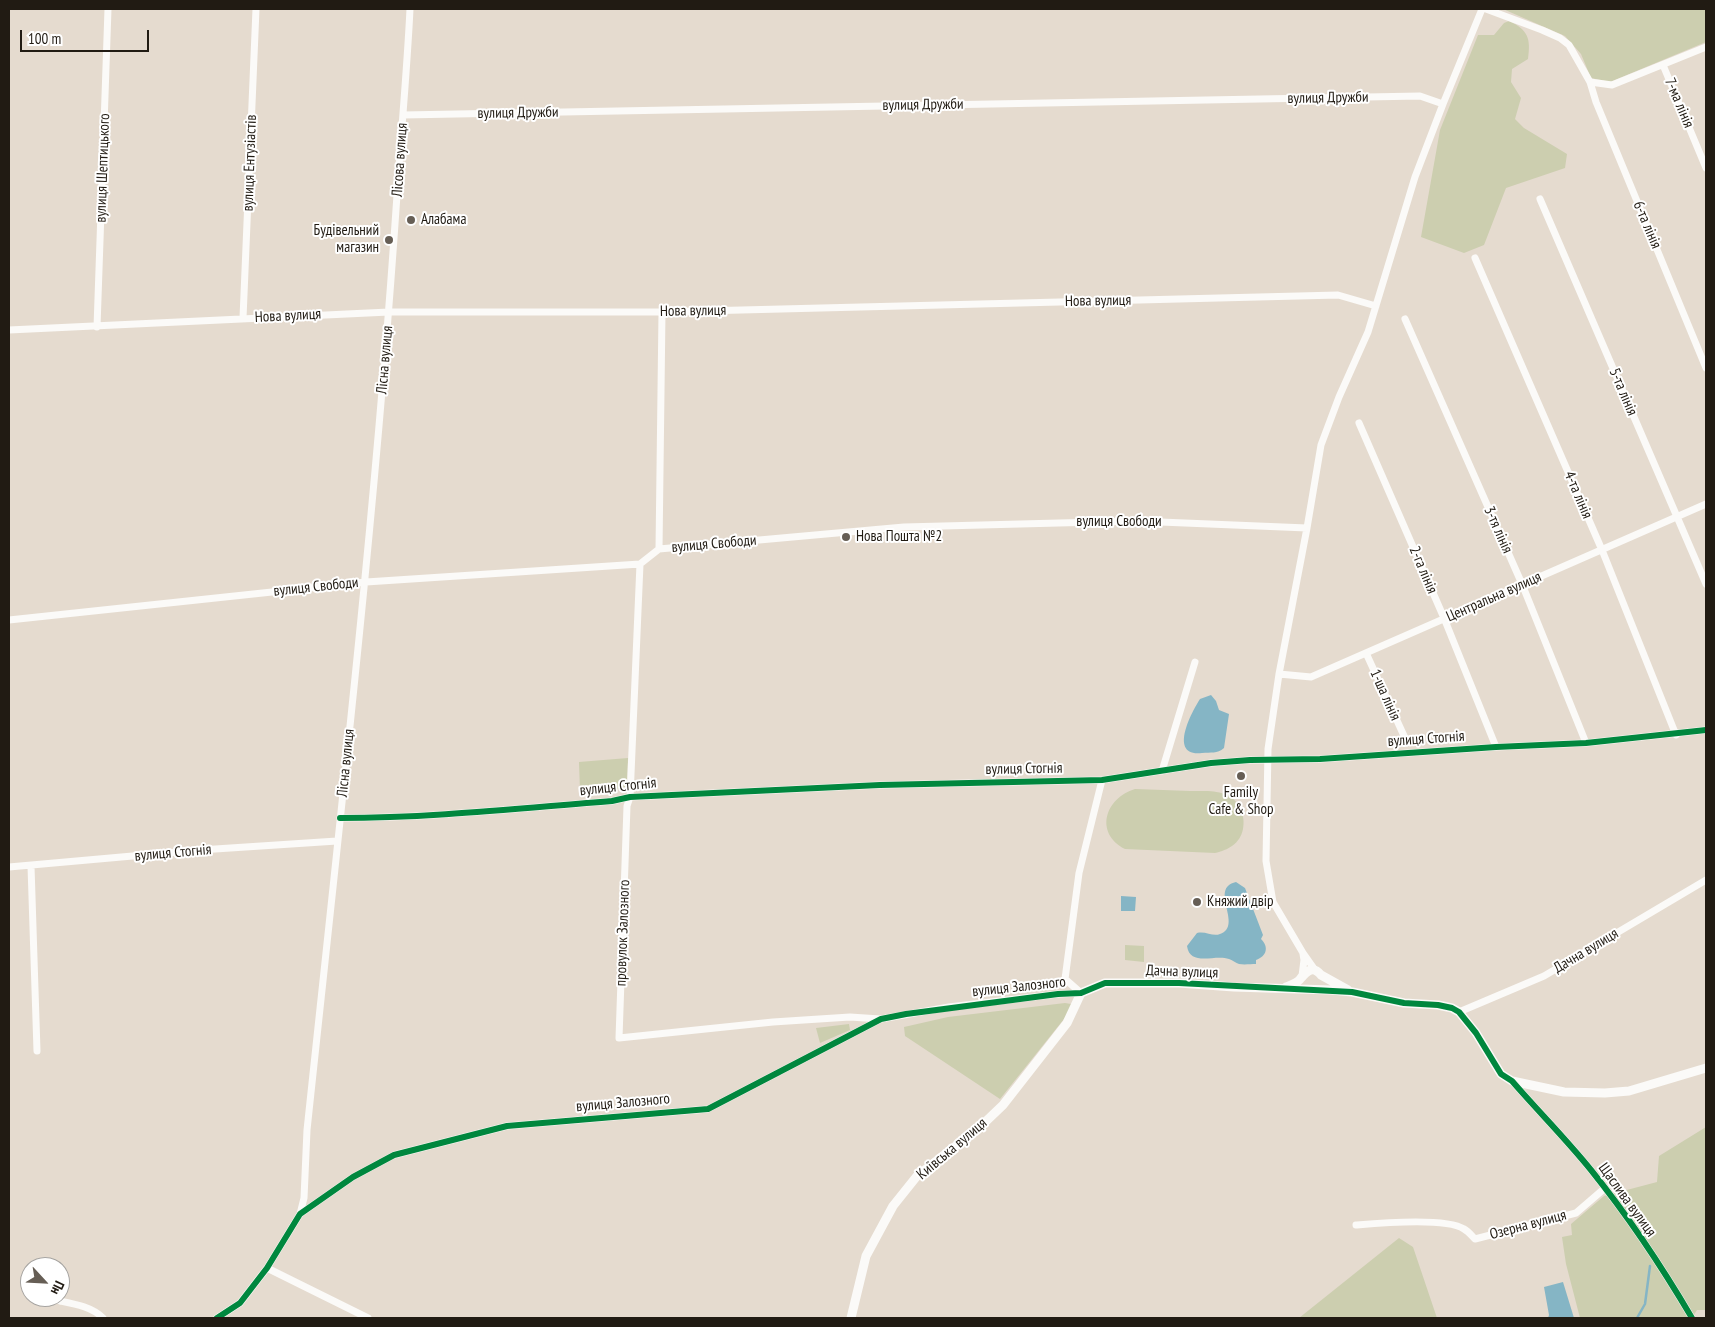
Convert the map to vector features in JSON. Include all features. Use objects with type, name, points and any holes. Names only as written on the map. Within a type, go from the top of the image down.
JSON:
[{"type":"street","name":"вулиця Шептицького","points":[[97,327],[108,9]]},
{"type":"street","name":"вулиця Ентузіастів","points":[[243,318],[256,9]]},
{"type":"street","name":"Лісова вулиця","points":[[389,312],[408,64],[410,9]]},
{"type":"street","points":[[1303,953],[1302,985],[1310,990],[1316,989],[1322,983],[1318,972],[1303,953],[1273,902],[1266,861],[1267,760],[1279,674],[1307,528],[1320,445],[1368,332],[1415,176],[1482,9]]},
{"type":"street","name":"6-та лінія","points":[[1486,9],[1560,38],[1569,45],[1590,82],[1596,102],[1706,368]]},
{"type":"street","points":[[1590,82],[1612,85],[1706,47]]},
{"type":"street","name":"7-ма лінія","points":[[1663,65],[1706,168]]},
{"type":"street","name":"вулиця Дружби","points":[[403,115],[1420,96],[1443,104]]},
{"type":"street","name":"5-та лінія","points":[[1540,199],[1706,584]]},
{"type":"street","name":"4-та лінія","points":[[1475,258],[1602,550],[1676,735]]},
{"type":"street","name":"Нова вулиця","points":[[9,330],[389,312],[662,312],[1338,295],[1376,306]]},
{"type":"street","name":"Лісна вулиця","points":[[300,1214],[304,1198],[307,1130],[366,582],[389,312]]},
{"type":"street","points":[[659,550],[662,312]]},
{"type":"street","name":"3-тя лінія","points":[[1405,319],[1522,584],[1586,743]]},
{"type":"street","name":"2-га лінія","points":[[1359,423],[1444,618],[1496,747]]},
{"type":"street","name":"Центральна вулиця","points":[[1279,674],[1311,677],[1706,504]]},
{"type":"street","name":"вулиця Свободи","points":[[9,620],[366,582],[640,564],[659,550],[904,527],[1136,521],[1307,528]]},
{"type":"street","name":"провулок Залозного","points":[[640,564],[630,797],[627,806],[619,1038],[850,1016],[882,1019]]},
{"type":"street","name":"1-ша лінія","points":[[1366,653],[1405,738]]},
{"type":"street","points":[[1162,771],[1194,662]]},
{"type":"street","name":"вулиця Стогнія","points":[[340,818],[391,818],[453,814],[612,801],[630,797],[880,785],[1102,780],[1211,763],[1250,760],[1320,759],[1586,743],[1676,735],[1706,730]]},
{"type":"street","points":[[1081,993],[1065,979],[1078,873],[1102,780]]},
{"type":"street","name":"вулиця Стогнія","points":[[9,867],[200,850],[337,841]]},
{"type":"street","points":[[31,866],[38,1051]]},
{"type":"street","name":"Дачна вулиця","points":[[1459,1012],[1544,976],[1706,880]]},
{"type":"street","points":[[1285,988],[1302,977],[1310,969],[1352,992],[1404,1003],[1438,1005],[1452,1008],[1459,1012],[1476,1033],[1501,1074],[1512,1081],[1564,1092],[1605,1093],[1629,1090],[1706,1068]]},
{"type":"street","name":"Дачна вулиця","points":[[1081,993],[1106,983],[1179,983],[1352,992]]},
{"type":"street","name":"вулиця Залозного","points":[[217,1318],[240,1303],[267,1268],[300,1214],[353,1176],[394,1155],[507,1126],[708,1109],[882,1019],[949,1007],[1081,993]]},
{"type":"street","name":"Київська вулиця","points":[[851,1318],[866,1256],[893,1206],[917,1176],[980,1127],[1003,1105],[1067,1023],[1081,993]]},
{"type":"street","name":"Щаслива вулиця","points":[[1512,1081],[1590,1168],[1670,1281],[1692,1318]]},
{"type":"street","name":"Озерна вулиця","points":[[1356,1225],[1400,1222],[1451,1224],[1463,1228],[1475,1239],[1576,1213],[1605,1188]]},
{"type":"street","points":[[267,1268],[368,1318]]},
{"type":"street","points":[[70,1303],[83,1306],[103,1318]]},
{"type":"green space","points":[[1503,9],[1706,9],[1706,42],[1610,82],[1591,78],[1581,54],[1565,36]]},
{"type":"green space","points":[[1509,21],[1524,31],[1529,45],[1528,59],[1512,69],[1511,82],[1521,98],[1515,119],[1524,128],[1567,154],[1565,168],[1506,188],[1484,245],[1464,253],[1421,237],[1440,130],[1478,35],[1494,35],[1504,23]]},
{"type":"green space","points":[[628,758],[627,785],[622,789],[580,791],[579,762]]},
{"type":"green space","points":[[1135,789],[1208,791],[1230,796],[1238,804],[1242,814],[1244,824],[1239,839],[1233,846],[1215,853],[1125,849],[1115,842],[1109,834],[1107,816],[1116,800]]},
{"type":"green space","points":[[1125,945],[1144,946],[1144,962],[1125,960]]},
{"type":"green space","points":[[1065,1003],[1071,1004],[1072,1009],[1000,1099],[905,1036],[904,1027],[948,1017]]},
{"type":"green space","points":[[849,1024],[850,1030],[820,1043],[816,1028]]},
{"type":"green space","points":[[1706,1127],[1706,1310],[1697,1310],[1692,1318],[1580,1318],[1566,1264],[1562,1237],[1572,1235],[1571,1224],[1604,1196],[1657,1182],[1659,1156]]},
{"type":"green space","points":[[1399,1238],[1413,1247],[1437,1318],[1299,1318]]},
{"type":"water","points":[[1211,695],[1216,701],[1219,710],[1229,714],[1224,748],[1214,752],[1192,752],[1186,748],[1184,741],[1188,723],[1200,699]]},
{"type":"water","points":[[1236,882],[1245,888],[1263,935],[1261,939],[1266,948],[1265,954],[1256,960],[1256,964],[1239,964],[1229,959],[1204,959],[1193,956],[1187,946],[1197,933],[1217,935],[1226,930],[1229,923],[1225,892],[1228,886]]},
{"type":"water","points":[[1121,896],[1136,897],[1135,911],[1121,911]]},
{"type":"water","points":[[1563,1282],[1574,1318],[1548,1318],[1544,1287]]},
{"type":"waterway","points":[[1637,1318],[1645,1304],[1650,1266]]},
{"type":"cycle path","points":[[340,818],[476,812],[612,801],[630,797],[880,785],[1102,780],[1211,763],[1250,760],[1320,759],[1586,743],[1706,730]]},
{"type":"cycle path","points":[[217,1318],[240,1303],[267,1268],[300,1214],[353,1177],[394,1155],[507,1126],[708,1109],[881,1019],[1058,994],[1081,993],[1105,983],[1179,983],[1352,992],[1404,1003],[1438,1005],[1452,1008],[1459,1012],[1476,1033],[1501,1074],[1512,1081],[1572,1147],[1605,1187],[1644,1242],[1692,1318]]},
{"type":"place","name":"Алабама","points":[[411,220]]},
{"type":"place","name":"Будівельний магазин","points":[[389,240]]},
{"type":"place","name":"Нова Пошта №2","points":[[846,537]]},
{"type":"place","name":"Family Cafe & Shop","points":[[1241,776]]},
{"type":"place","name":"Княжий двір","points":[[1197,902]]}]
